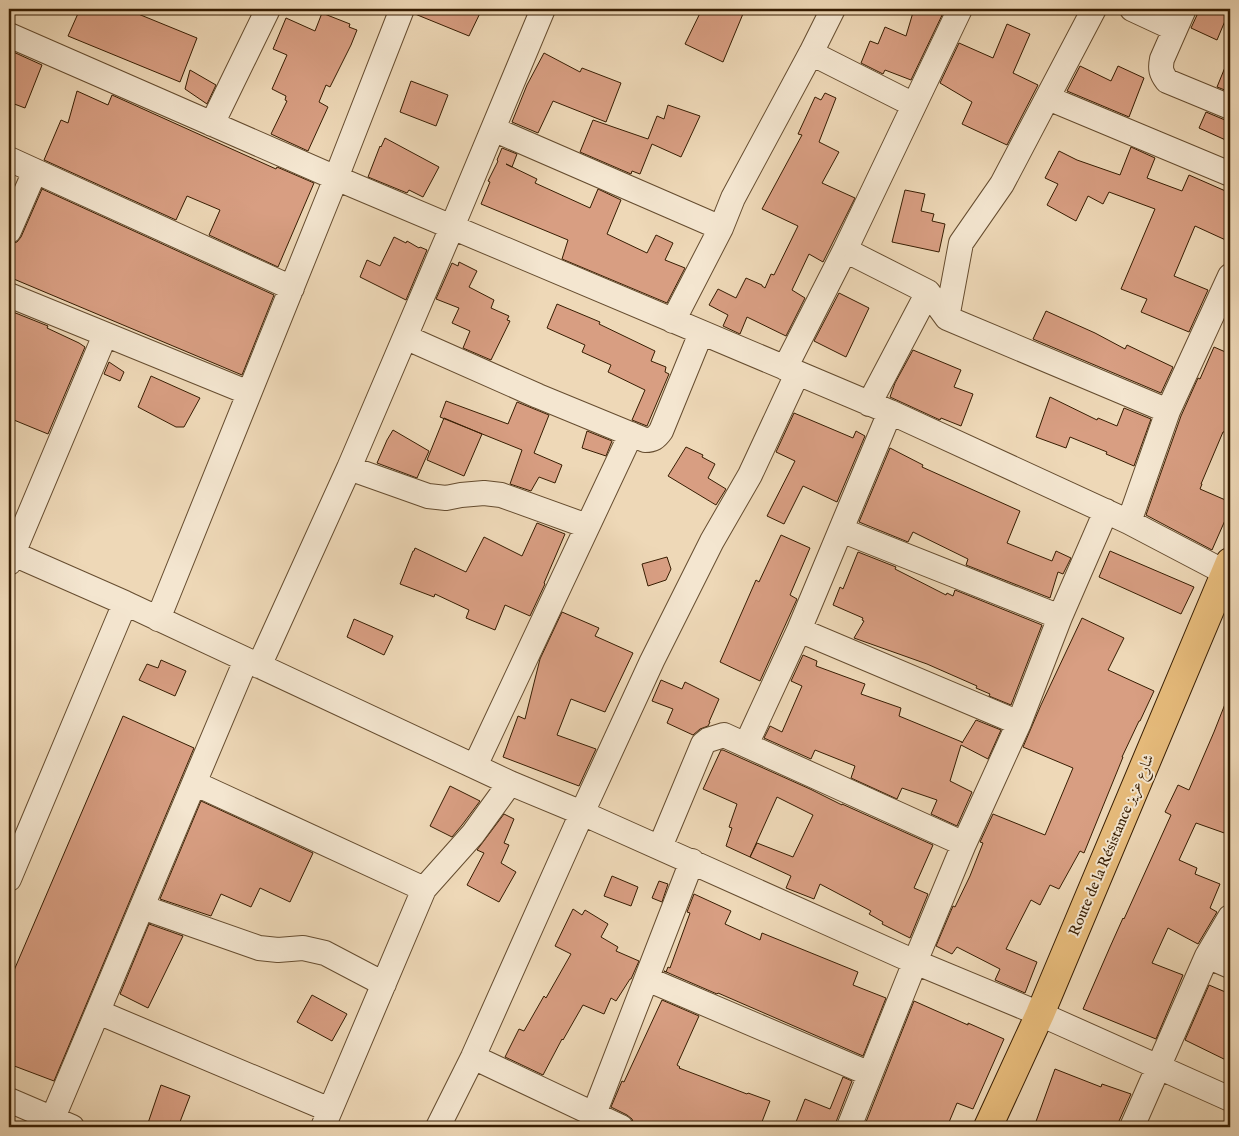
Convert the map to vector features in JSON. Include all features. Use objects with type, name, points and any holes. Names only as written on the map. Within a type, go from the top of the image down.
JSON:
[{"type":"main road","name":"Route de la Résistance شارع عزيز","points":[[988,1127],[1040,1014],[1229,570]]},
{"type":"street","points":[[212,124],[268,9]]},
{"type":"street","points":[[158,619],[402,9]]},
{"type":"street","points":[[9,1100],[58,1124],[98,1012],[194,783],[349,468],[544,9]]},
{"type":"street","points":[[438,1127],[473,1057],[652,661],[712,541],[750,475],[791,371],[845,250],[960,9]]},
{"type":"street","points":[[947,318],[961,243],[1002,184],[1094,9]]},
{"type":"street","points":[[1132,9],[1179,19],[1162,59],[1161,74],[1167,81],[1230,107]]},
{"type":"street","points":[[673,321],[721,228],[733,198],[811,53],[825,11]]},
{"type":"street","points":[[9,35],[336,178],[880,408],[1106,511],[1229,570]]},
{"type":"street","points":[[811,53],[914,105]]},
{"type":"street","points":[[1048,98],[1230,174]]},
{"type":"street","points":[[493,129],[721,228]]},
{"type":"street","points":[[9,159],[292,288]]},
{"type":"street","points":[[9,231],[35,171]]},
{"type":"street","points":[[845,250],[928,292],[947,318],[1168,411]]},
{"type":"street","points":[[1129,522],[1168,411],[1230,276]]},
{"type":"street","points":[[746,745],[799,630],[841,530],[880,408],[928,292]]},
{"type":"street","points":[[9,295],[249,393]]},
{"type":"street","points":[[405,337],[538,396],[644,440],[653,440],[661,431],[701,333]]},
{"type":"street","points":[[105,335],[10,556],[125,603],[510,783],[692,861],[915,962],[1040,1014],[1230,1099]]},
{"type":"street","points":[[475,766],[631,434]]},
{"type":"street","points":[[349,468],[428,496],[446,498],[484,492],[501,495],[587,526]]},
{"type":"street","points":[[849,1127],[964,844],[1019,723],[1060,617],[1106,511]]},
{"type":"street","points":[[841,530],[1060,617]]},
{"type":"street","points":[[9,879],[125,603]]},
{"type":"street","points":[[799,630],[1019,723]]},
{"type":"street","points":[[660,847],[704,744],[708,740],[724,735],[964,844]]},
{"type":"street","points":[[194,783],[424,889]]},
{"type":"street","points":[[98,1012],[327,1118],[424,889],[473,834],[510,783]]},
{"type":"street","points":[[594,1114],[692,861]]},
{"type":"street","points":[[142,907],[259,948],[278,950],[303,948],[325,952],[384,984]]},
{"type":"street","points":[[1132,1127],[1157,1066],[1207,956],[1230,918]]},
{"type":"street","points":[[1207,956],[1230,966]]},
{"type":"street","points":[[647,979],[870,1074]]},
{"type":"street","points":[[473,1057],[621,1127]]},
{"type":"building","points":[[80,9],[126,9],[197,38],[180,82],[68,36]]},
{"type":"building","points":[[415,9],[482,9],[469,36],[415,14]]},
{"type":"building","points":[[702,9],[745,9],[723,62],[685,44]]},
{"type":"building","points":[[914,9],[945,9],[911,80],[885,70],[883,74],[861,63],[870,41],[878,44],[885,27],[906,36]]},
{"type":"building","points":[[1198,9],[1230,9],[1217,40],[1191,28]]},
{"type":"building","points":[[322,13],[350,24],[349,27],[357,30],[330,87],[326,85],[319,102],[328,107],[308,151],[271,134],[287,101],[285,100],[286,96],[272,89],[287,55],[273,49],[286,18],[315,31]]},
{"type":"building","points":[[1007,24],[1030,34],[1013,73],[1038,85],[1007,145],[962,124],[972,102],[940,83],[959,43],[993,58]]},
{"type":"building","points":[[9,50],[42,65],[25,108],[9,102]]},
{"type":"building","points":[[544,53],[580,72],[582,68],[621,83],[606,122],[553,101],[538,133],[512,122],[527,85]]},
{"type":"building","points":[[1230,55],[1230,92],[1217,87]]},
{"type":"building","points":[[1080,66],[1111,81],[1118,66],[1144,78],[1129,117],[1067,91]]},
{"type":"building","points":[[190,70],[216,85],[207,104],[185,89]]},
{"type":"building","points":[[411,81],[448,95],[436,126],[400,112]]},
{"type":"building","points":[[77,91],[108,105],[112,95],[276,169],[277,167],[314,183],[278,267],[209,235],[220,210],[187,196],[176,220],[44,160],[61,120],[68,123]]},
{"type":"building","points":[[825,93],[836,98],[819,142],[839,152],[822,183],[855,198],[823,262],[809,254],[792,290],[805,298],[786,336],[747,317],[740,334],[723,326],[728,315],[709,305],[718,289],[736,298],[746,278],[765,288],[771,274],[774,275],[798,226],[762,209],[802,135],[798,134],[815,97],[821,100]]},
{"type":"building","points":[[668,105],[700,116],[681,157],[652,144],[640,174],[632,171],[631,174],[580,152],[593,120],[648,139],[657,116],[664,119]]},
{"type":"building","points":[[1206,112],[1225,120],[1230,120],[1230,142],[1199,128]]},
{"type":"building","points":[[385,138],[439,167],[423,197],[409,190],[407,193],[368,177]]},
{"type":"building","points":[[1131,147],[1155,158],[1147,178],[1182,191],[1189,175],[1230,193],[1230,242],[1195,226],[1174,276],[1208,290],[1189,332],[1141,312],[1147,299],[1121,289],[1155,209],[1109,192],[1103,204],[1088,196],[1076,221],[1047,205],[1058,184],[1045,178],[1059,151],[1077,160],[1120,175]]},
{"type":"building","points":[[502,148],[517,154],[512,167],[537,179],[535,183],[590,208],[598,189],[621,200],[607,234],[647,253],[656,235],[673,243],[665,260],[685,268],[667,303],[562,259],[568,240],[481,204],[490,182],[488,181]]},
{"type":"building","points":[[42,189],[274,295],[242,375],[9,277],[9,244],[17,242],[21,237]]},
{"type":"building","points":[[905,190],[925,194],[921,211],[934,214],[932,221],[945,224],[939,252],[892,242]]},
{"type":"building","points":[[394,237],[427,250],[406,300],[360,277],[367,260],[380,266]]},
{"type":"building","points":[[459,262],[477,271],[469,287],[494,300],[491,308],[509,316],[507,320],[510,321],[491,360],[463,348],[470,331],[452,323],[459,308],[436,299],[452,263],[458,266]]},
{"type":"building","points":[[839,293],[869,308],[846,357],[814,341]]},
{"type":"building","points":[[557,304],[600,322],[599,324],[655,351],[651,361],[666,367],[665,372],[669,374],[647,426],[632,420],[645,390],[608,372],[611,365],[582,352],[585,345],[547,328]]},
{"type":"building","points":[[1046,311],[1125,349],[1127,345],[1173,367],[1161,393],[1033,339]]},
{"type":"building","points":[[13,312],[48,326],[47,328],[85,347],[48,434],[9,418],[9,320]]},
{"type":"building","points":[[1214,347],[1230,354],[1230,418],[1200,489],[1230,502],[1230,509],[1212,550],[1146,515],[1181,416]]},
{"type":"building","points":[[913,350],[961,370],[954,387],[973,394],[961,426],[941,418],[940,420],[890,397],[895,383]]},
{"type":"building","points":[[109,362],[124,372],[120,381],[104,374]]},
{"type":"building","points":[[151,376],[200,398],[184,427],[176,427],[138,407]]},
{"type":"building","points":[[1050,397],[1097,420],[1098,418],[1117,426],[1124,408],[1151,419],[1134,466],[1106,454],[1107,452],[1070,437],[1066,448],[1036,437]]},
{"type":"building","points":[[446,401],[508,424],[517,402],[549,415],[534,453],[562,465],[555,483],[539,477],[531,491],[510,484],[522,450],[440,417]]},
{"type":"building","points":[[794,413],[853,438],[856,431],[865,436],[837,502],[803,486],[784,524],[767,516],[795,461],[776,452]]},
{"type":"building","points":[[444,418],[482,434],[464,476],[427,460]]},
{"type":"building","points":[[393,430],[429,451],[417,478],[377,463]]},
{"type":"building","points":[[587,431],[612,441],[606,456],[582,448]]},
{"type":"building","points":[[686,447],[703,455],[702,457],[715,464],[708,478],[726,489],[716,505],[668,476]]},
{"type":"building","points":[[890,448],[923,465],[922,467],[1020,511],[1007,543],[1052,561],[1056,551],[1071,558],[1063,574],[1058,572],[1050,598],[966,565],[968,559],[913,532],[908,542],[859,522]]},
{"type":"building","points":[[537,523],[565,534],[530,616],[505,605],[495,630],[466,618],[469,610],[435,594],[434,597],[400,584],[415,548],[466,572],[484,537],[522,556]]},
{"type":"building","points":[[781,535],[810,548],[790,595],[797,599],[760,681],[720,662],[756,580],[759,582]]},
{"type":"building","points":[[1110,551],[1194,587],[1181,614],[1099,577]]},
{"type":"building","points":[[858,552],[896,567],[895,569],[946,595],[947,593],[953,596],[955,590],[1042,625],[1011,705],[989,696],[990,694],[976,688],[977,686],[927,664],[854,638],[864,621],[862,620],[863,618],[833,605],[840,587],[843,589]]},
{"type":"building","points":[[667,557],[671,569],[666,580],[648,586],[642,564]]},
{"type":"building","points":[[562,612],[599,628],[595,636],[633,653],[605,712],[571,699],[557,735],[596,749],[579,786],[503,757],[518,716],[525,719],[540,659]]},
{"type":"building","points":[[1082,618],[1124,638],[1108,670],[1154,691],[1122,757],[1084,853],[1080,851],[1059,889],[1050,885],[1040,905],[1031,900],[1006,949],[1037,962],[1025,993],[995,980],[1000,969],[957,947],[952,954],[936,946],[953,906],[955,907],[970,876],[983,843],[980,842],[993,814],[1045,835],[1073,768],[1023,747]]},
{"type":"building","points":[[354,619],[393,636],[384,655],[347,637]]},
{"type":"building","points":[[803,655],[817,661],[816,666],[865,684],[861,694],[901,708],[899,716],[962,743],[976,720],[1001,730],[988,759],[961,745],[950,781],[972,792],[957,826],[931,814],[937,800],[902,788],[897,799],[851,778],[855,766],[815,750],[811,759],[764,738],[770,726],[782,732],[802,686],[791,681]]},
{"type":"building","points":[[161,660],[186,671],[175,696],[139,680],[147,664],[158,668]]},
{"type":"building","points":[[661,680],[682,689],[685,682],[719,699],[708,726],[700,729],[693,735],[667,723],[673,709],[652,701]]},
{"type":"building","points":[[1229,694],[1230,835],[1196,823],[1179,860],[1197,868],[1195,874],[1220,884],[1210,908],[1217,912],[1198,944],[1168,928],[1152,963],[1183,975],[1156,1039],[1083,1009],[1171,815],[1165,812],[1178,785],[1189,790]]},
{"type":"building","points":[[123,716],[194,748],[54,1081],[9,1064],[9,982]]},
{"type":"building","points":[[721,750],[933,845],[914,888],[928,894],[910,938],[882,924],[883,922],[869,914],[871,911],[820,884],[814,899],[786,888],[791,876],[726,846],[732,828],[729,827],[737,804],[703,789]],"holes":[[[777,797],[813,815],[793,857],[757,843],[750,857]]]},
{"type":"building","points":[[450,786],[480,801],[452,837],[430,826]]},
{"type":"building","points":[[201,801],[313,853],[290,902],[260,888],[251,907],[221,894],[211,916],[160,899]]},
{"type":"building","points":[[504,814],[514,819],[504,843],[509,845],[501,863],[516,872],[499,902],[467,885],[484,853],[477,850]]},
{"type":"building","points":[[612,876],[638,887],[631,906],[604,896]]},
{"type":"building","points":[[659,881],[668,884],[662,902],[652,898]]},
{"type":"building","points":[[694,894],[731,911],[725,924],[760,940],[762,933],[858,972],[853,985],[886,998],[863,1056],[666,972],[668,967],[670,968],[690,913],[687,912]]},
{"type":"building","points":[[573,909],[582,915],[585,910],[608,924],[601,937],[618,947],[616,951],[639,961],[631,979],[616,1001],[611,998],[604,1014],[583,1005],[543,1075],[505,1057],[519,1029],[524,1031],[544,996],[546,998],[571,954],[555,946]]},
{"type":"building","points":[[149,924],[183,936],[148,1008],[120,994]]},
{"type":"building","points":[[1209,985],[1230,994],[1230,1062],[1185,1040]]},
{"type":"building","points":[[312,995],[347,1014],[332,1041],[297,1022]]},
{"type":"building","points":[[662,1000],[699,1016],[677,1065],[679,1068],[770,1101],[760,1127],[635,1127],[632,1119],[611,1107]]},
{"type":"building","points":[[914,1001],[1004,1039],[973,1109],[957,1103],[947,1127],[864,1127]]},
{"type":"building","points":[[1055,1069],[1101,1087],[1102,1084],[1131,1094],[1118,1127],[1034,1127]]},
{"type":"building","points":[[843,1077],[852,1081],[836,1122],[836,1127],[794,1127],[805,1099],[830,1109]]},
{"type":"building","points":[[161,1085],[190,1096],[178,1127],[160,1127],[148,1123]]}]
